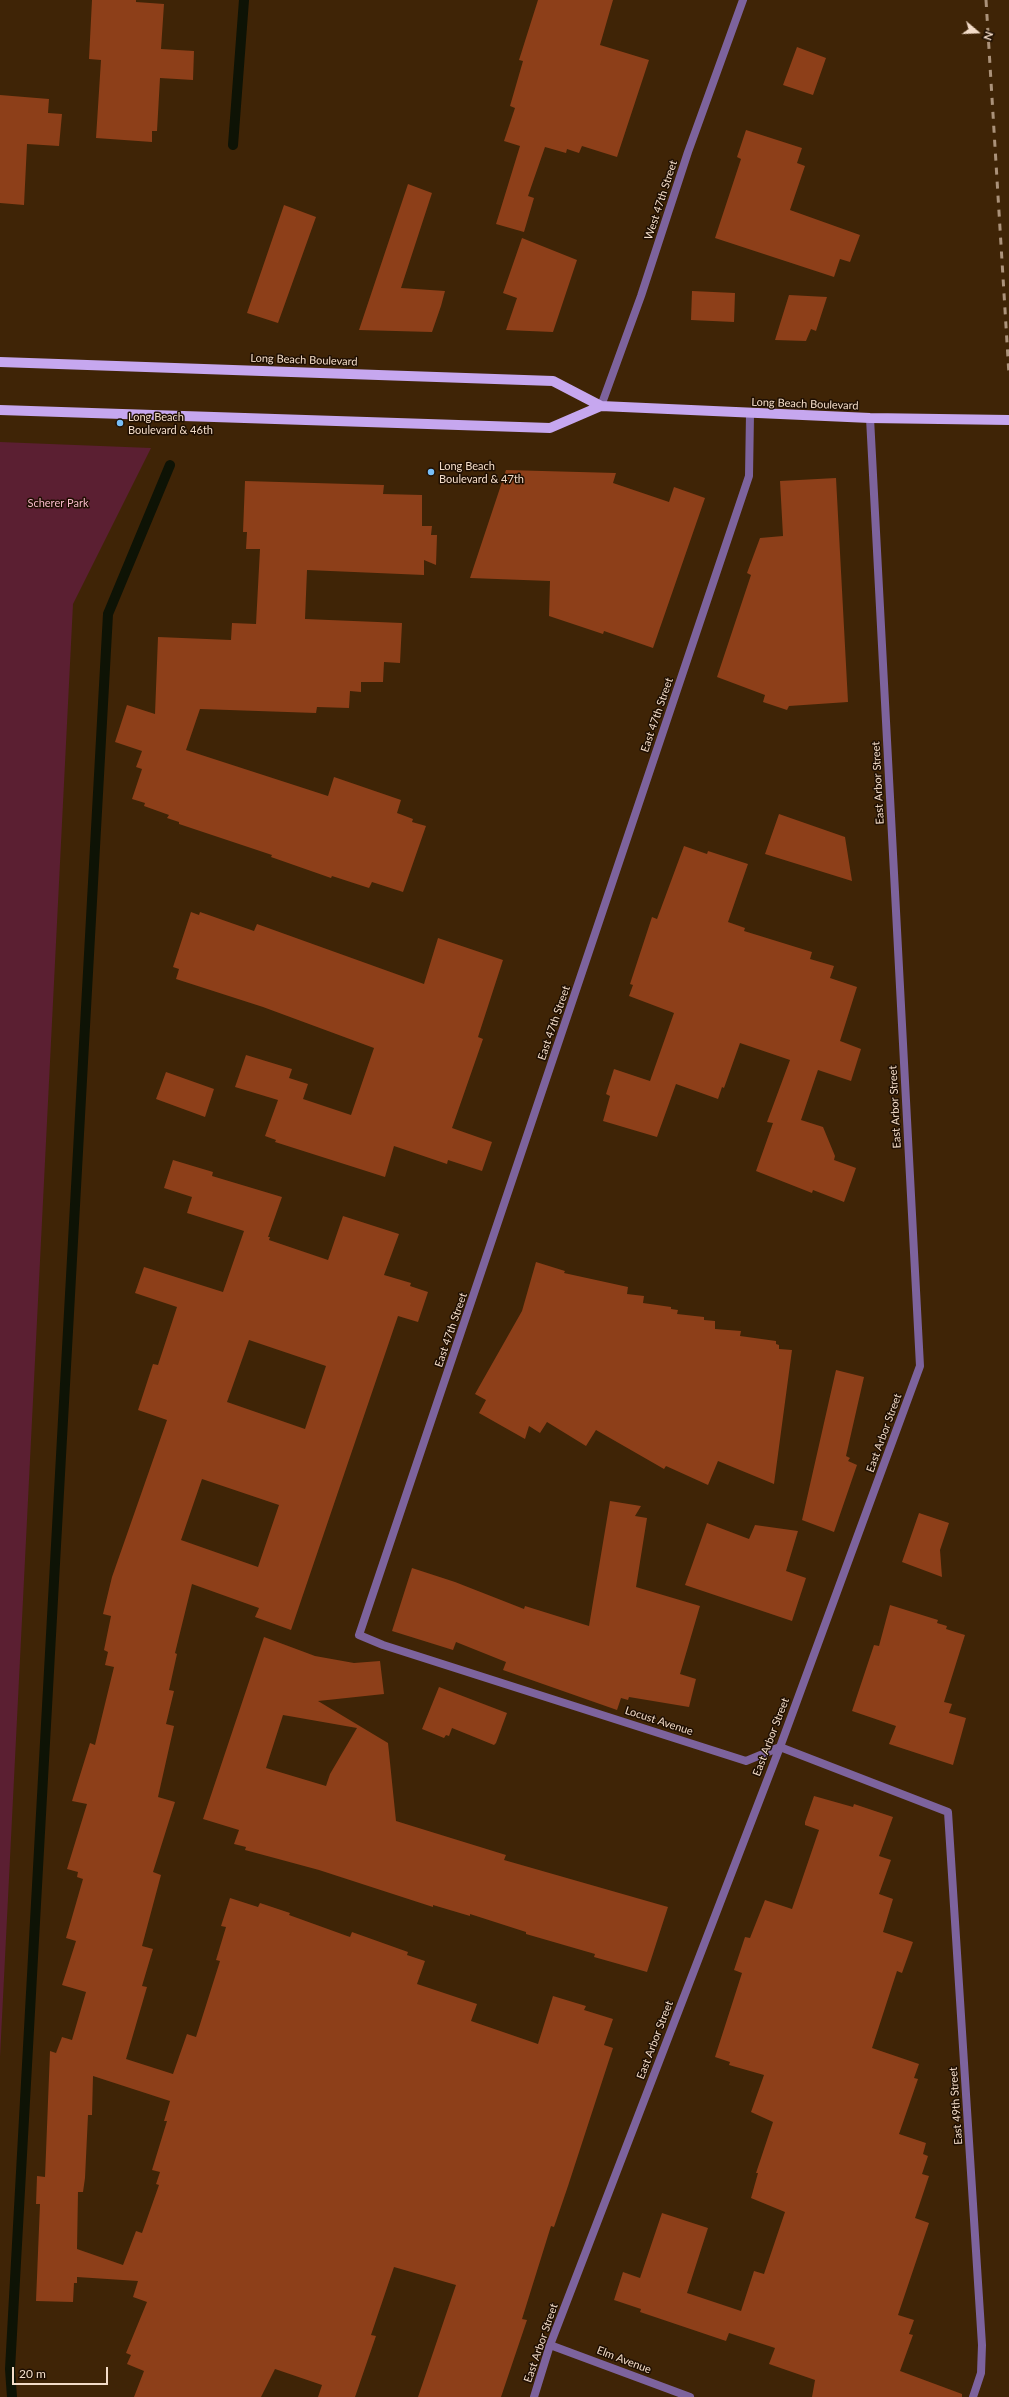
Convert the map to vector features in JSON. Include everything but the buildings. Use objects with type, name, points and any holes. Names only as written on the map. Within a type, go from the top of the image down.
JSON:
[{"type":"main road","name":"Long Beach Boulevard","points":[[0,362],[553,381],[601,406],[750,414],[870,418],[1009,420]]},
{"type":"main road","name":"Long Beach Boulevard","points":[[0,410],[550,428],[601,406]]},
{"type":"street","name":"West 47th Street","points":[[601,406],[639,304],[688,152],[743,0]]},
{"type":"street","name":"East 47th Street","points":[[359,1635],[749,476],[750,414]]},
{"type":"street","name":"East Arbor Street","points":[[534,2397],[550,2344],[780,1747],[920,1366],[870,418]]},
{"type":"street","name":"Locust Avenue","points":[[359,1635],[383,1645],[746,1761],[780,1747]]},
{"type":"street","name":"East 49th Street","points":[[780,1747],[948,1812],[982,2345],[981,2373],[973,2397]]},
{"type":"street","name":"Elm Avenue","points":[[550,2344],[690,2397]]},
{"type":"green space","name":"Scherer Park","points":[[0,442],[151,448],[73,604],[0,2057]]},
{"type":"waterway","points":[[233,145],[244,0]]},
{"type":"waterway","points":[[12,2397],[10,2369],[108,614],[170,465]]},
{"type":"railway","points":[[986,0],[1009,375]]},
{"type":"place","name":"Long Beach Boulevard & 46th","points":[[120,423]]},
{"type":"place","name":"Long Beach Boulevard & 47th","points":[[431,472]]}]
